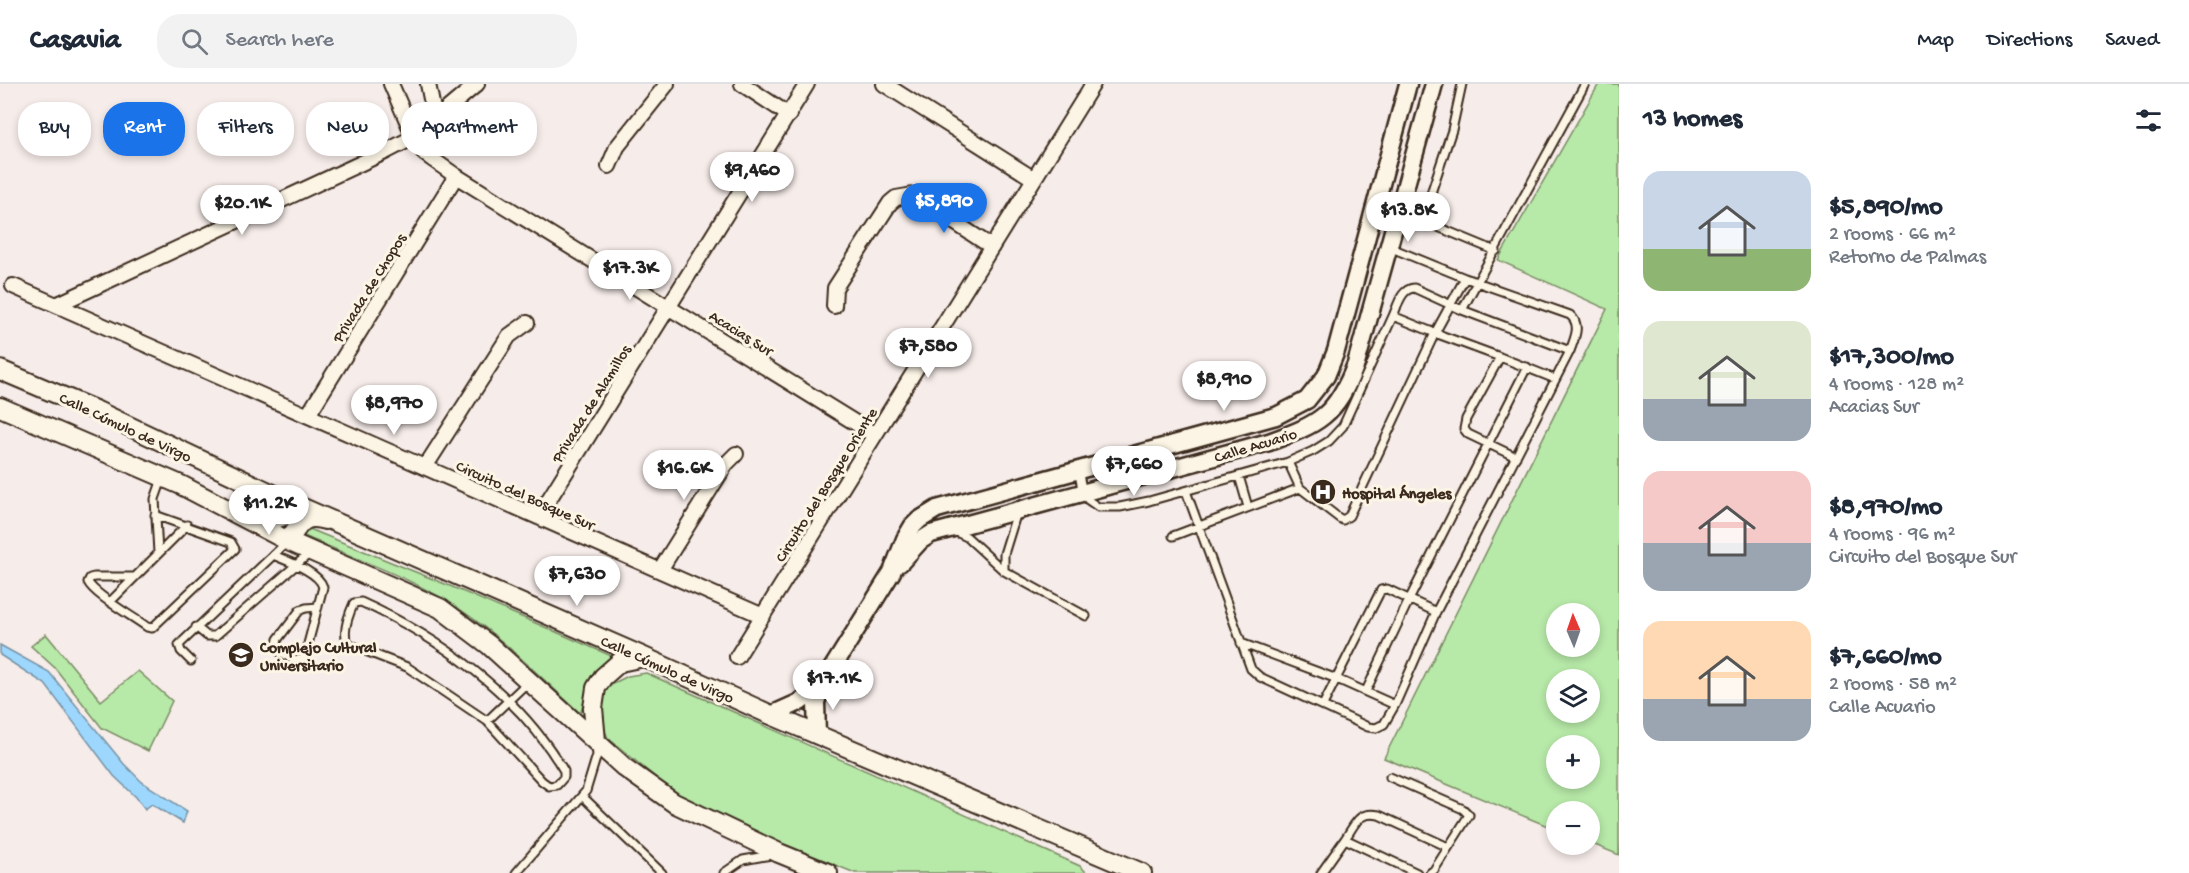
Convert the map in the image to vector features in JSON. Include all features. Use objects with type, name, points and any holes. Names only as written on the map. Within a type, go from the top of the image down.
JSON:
[{"type":"main road","name":"Calle Cúmulo de Virgo","points":[[2,369],[294,504],[645,657],[771,715],[1142,873]]},
{"type":"main road","name":"Calle Cúmulo de Virgo","points":[[0,407],[163,477],[288,541],[440,608],[530,680],[625,768],[674,803],[779,853],[828,873]]},
{"type":"main road","points":[[224,507],[275,519],[287,514],[294,504]]},
{"type":"main road","points":[[288,541],[300,523],[307,518],[315,517],[366,534]]},
{"type":"main road","points":[[596,741],[593,708],[596,688],[603,677],[620,662],[645,657]]},
{"type":"main road","points":[[1100,854],[1104,873]]},
{"type":"street","name":"Acacias Sur","points":[[391,84],[401,107]]},
{"type":"street","points":[[429,84],[432,102]]},
{"type":"street","points":[[455,102],[477,84]]},
{"type":"street","points":[[609,166],[617,147],[667,84]]},
{"type":"street","points":[[742,84],[789,115]]},
{"type":"street","name":"Privada de Alamillos","points":[[538,517],[807,84]]},
{"type":"street","points":[[884,84],[1034,179]]},
{"type":"street","name":"Circuito del Bosque Oriente","points":[[738,657],[1093,84]]},
{"type":"street","name":"Calle Acuario","points":[[817,735],[816,702],[823,683],[892,572],[912,527],[928,513],[1276,416],[1307,400],[1326,376],[1336,351],[1408,84]]},
{"type":"street","name":"Calle Acuario","points":[[892,572],[924,537],[1269,442],[1305,429],[1330,411],[1346,390],[1356,364],[1434,84]]},
{"type":"street","points":[[56,305],[401,143]]},
{"type":"street","points":[[1392,143],[1416,147]]},
{"type":"street","name":"Acacias Sur","points":[[428,156],[456,176],[875,435]]},
{"type":"street","name":"Privada de Chopos","points":[[308,415],[456,176]]},
{"type":"street","points":[[834,306],[835,288],[890,203],[896,198],[913,195],[992,247]]},
{"type":"street","name":"Circuito del Bosque Sur","points":[[13,286],[763,616]]},
{"type":"street","points":[[425,467],[509,336],[527,323]]},
{"type":"street","points":[[660,570],[726,464],[736,454]]},
{"type":"street","name":"Calle Acuario","points":[[771,715],[800,702],[823,683]]},
{"type":"lane","points":[[1462,84],[1452,130],[1432,190],[1427,213],[1429,222],[1496,251]]},
{"type":"lane","points":[[1462,310],[1586,84]]},
{"type":"lane","points":[[1186,491],[1251,669],[1260,677],[1368,727],[1376,728],[1384,724],[1395,705],[1436,612],[1570,351],[1577,331],[1577,324],[1570,315],[1465,278],[1389,247]]},
{"type":"lane","points":[[1288,462],[1300,488],[1342,520],[1349,516],[1435,333],[1465,278]]},
{"type":"lane","points":[[1078,470],[1083,493],[1088,500],[1098,507],[1120,507],[1288,462],[1321,446],[1343,426],[1403,293],[1408,289],[1414,288],[1450,306],[1570,351]]},
{"type":"lane","points":[[1393,316],[1555,379]]},
{"type":"lane","points":[[1500,357],[1464,424],[1468,434],[1516,457]]},
{"type":"lane","points":[[1366,692],[1409,600],[1527,367]]},
{"type":"lane","points":[[1239,476],[1248,507]]},
{"type":"lane","points":[[158,553],[155,496],[163,477]]},
{"type":"lane","points":[[1173,536],[1300,488]]},
{"type":"lane","points":[[1004,571],[1004,554],[1017,511]]},
{"type":"lane","points":[[134,577],[90,578],[88,582],[110,602],[152,628],[233,552],[234,545],[231,543],[155,515]]},
{"type":"lane","points":[[110,602],[187,525]]},
{"type":"lane","points":[[949,529],[966,537],[1004,571],[1086,616]]},
{"type":"lane","points":[[191,661],[181,651],[179,645],[288,541]]},
{"type":"lane","points":[[196,627],[207,636],[215,636],[312,551]]},
{"type":"lane","points":[[273,555],[296,565],[322,582],[322,593],[304,659],[294,660],[280,652],[277,645],[278,639],[300,610],[318,607]]},
{"type":"lane","points":[[1323,705],[1381,590],[1387,589],[1436,612]]},
{"type":"lane","points":[[361,602],[391,615],[441,644],[465,662],[508,701],[564,771],[564,777],[557,786],[549,786],[542,781],[487,721],[407,668],[350,645],[345,636],[354,603],[361,602]]},
{"type":"lane","points":[[1241,643],[1337,679],[1395,705]]},
{"type":"lane","points":[[487,721],[530,680]]},
{"type":"lane","points":[[516,873],[586,791],[597,755],[596,741]]},
{"type":"lane","points":[[1390,777],[1463,809],[1469,814],[1430,873]]},
{"type":"lane","points":[[582,796],[662,873]]},
{"type":"lane","points":[[1321,873],[1362,814],[1379,815],[1448,847]]},
{"type":"lane","points":[[1345,839],[1417,873]]},
{"type":"lane","points":[[724,873],[743,860],[779,853]]},
{"type":"green space","points":[[1599,84],[1619,84],[1619,855],[1600,847],[1600,801],[1546,801],[1546,825],[1384,758],[1607,309],[1498,260]]},
{"type":"green space","points":[[307,528],[450,586],[614,657],[587,691],[581,712],[579,712],[507,646],[461,610],[424,588],[304,536],[302,533]]},
{"type":"green space","points":[[46,634],[101,701],[138,671],[172,701],[148,751],[102,728],[55,668],[31,646]]},
{"type":"green space","points":[[646,673],[1080,866],[1087,873],[855,873],[761,835],[692,803],[667,787],[608,738],[602,724],[600,706],[605,691],[628,676]]},
{"type":"water","points":[[0,645],[49,672],[124,764],[142,782],[187,811],[183,823],[152,804],[145,809],[114,776],[45,684],[0,655]]},
{"type":"place","name":"Hospital Ángeles","points":[[1323,492]]},
{"type":"place","name":"Complejo Cultural Universitario","points":[[241,655]]}]
